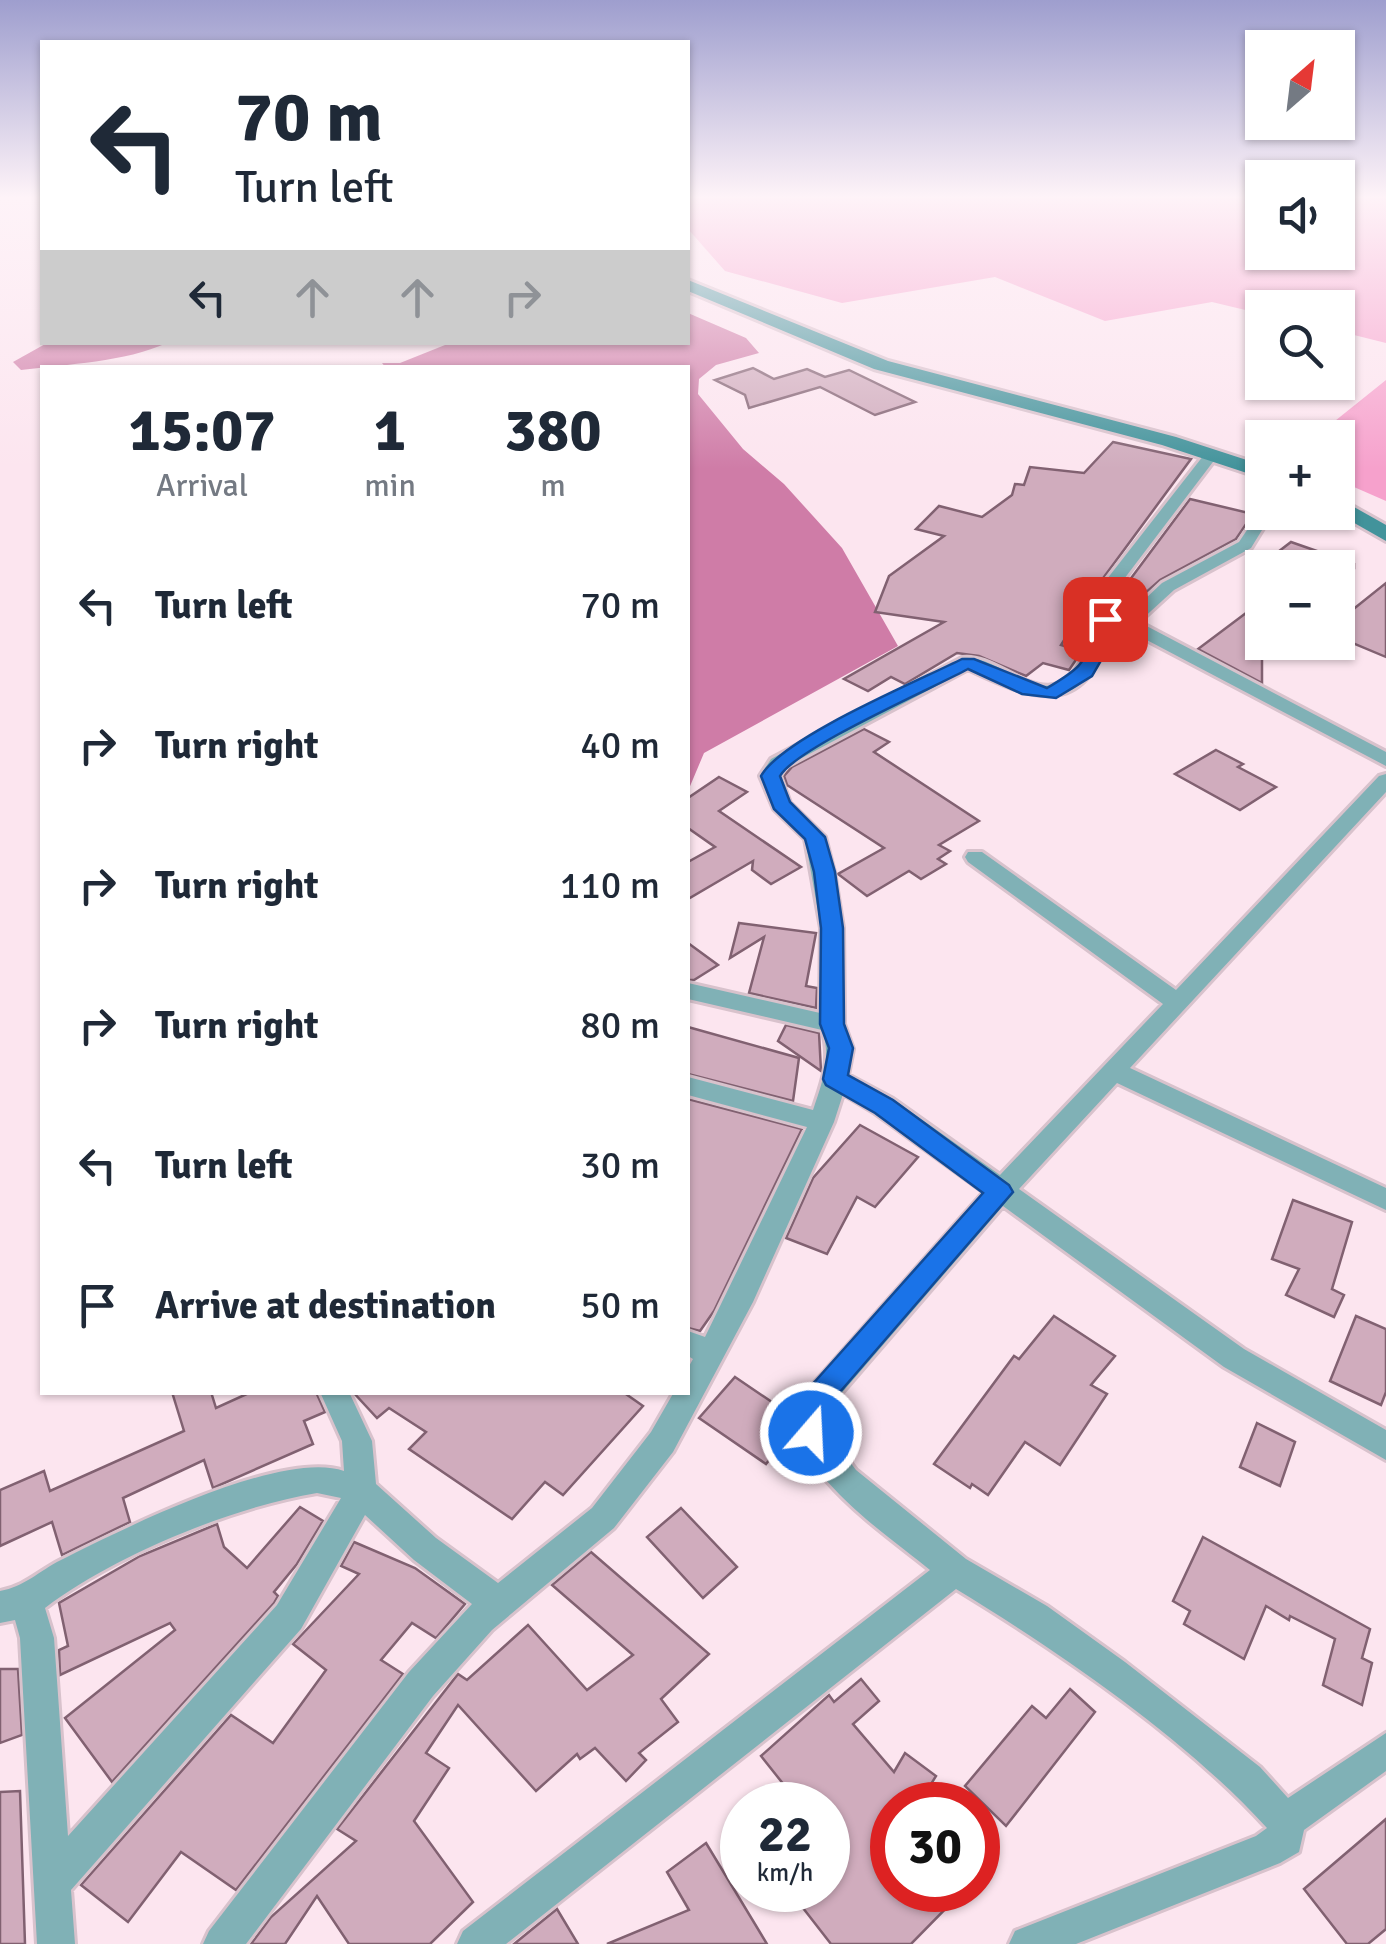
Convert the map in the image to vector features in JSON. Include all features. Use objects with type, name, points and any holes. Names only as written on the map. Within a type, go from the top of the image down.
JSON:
[{"type":"street","points":[[690,287],[881,366],[1245,466]]},
{"type":"street","points":[[713,287],[948,384]]},
{"type":"street","points":[[699,1349],[822,1122],[841,1048],[832,1024],[832,928],[824,872],[814,837],[781,805],[770,776],[778,763],[968,662],[1028,690],[1050,694],[1086,672],[1098,650],[1105,619],[1101,609],[1113,582],[1212,454]]},
{"type":"street","points":[[1355,516],[1386,534]]},
{"type":"street","points":[[1129,624],[1141,605],[1162,587],[1218,563],[1248,543],[1256,530]]},
{"type":"street","points":[[1105,619],[1129,624],[1386,760]]},
{"type":"street","points":[[1028,1944],[1267,1850],[1286,1839],[1286,1821],[1247,1780],[1113,1674],[1035,1618],[954,1570],[845,1480],[811,1433],[812,1406],[1000,1192],[1386,780]]},
{"type":"street","points":[[976,857],[1178,1003]]},
{"type":"street","points":[[690,991],[832,1024]]},
{"type":"street","points":[[1114,1072],[1386,1200]]},
{"type":"street","points":[[835,1079],[884,1106],[1234,1358],[1386,1446]]},
{"type":"street","points":[[690,1087],[822,1122]]},
{"type":"street","points":[[52,1885],[81,1846],[198,1722],[290,1614],[361,1492],[357,1442],[335,1395]]},
{"type":"street","points":[[222,1944],[420,1684],[480,1618],[603,1518],[662,1442],[681,1395]]},
{"type":"street","points":[[56,1944],[37,1638],[14,1606],[62,1576],[203,1514],[282,1486],[321,1479],[361,1492],[425,1549],[499,1604]]},
{"type":"street","points":[[476,1944],[954,1570]]},
{"type":"street","points":[[1286,1821],[1386,1750]]},
{"type":"shaded area","points":[[782,287],[938,287],[842,303]]},
{"type":"shaded area","points":[[1019,287],[1386,287],[1386,343],[1355,335],[1355,290],[1245,290],[1245,310],[1212,302],[1105,321]]},
{"type":"shaded area","points":[[690,314],[746,338],[759,353],[716,365],[699,379],[698,394],[743,449],[784,484],[842,548],[898,646],[704,753],[690,786],[690,365],[382,363],[400,363],[445,345],[690,345]]},
{"type":"shaded area","points":[[43,345],[162,345],[77,364],[21,370],[13,362]]},
{"type":"shaded area","points":[[1386,380],[1386,501],[1355,487],[1355,420],[1336,420]]},
{"type":"building","points":[[753,368],[774,379],[807,369],[825,377],[849,370],[915,402],[875,415],[820,387],[749,408],[745,395],[715,380]]},
{"type":"building","points":[[1113,442],[1191,459],[1104,577],[1061,645],[1082,651],[1069,670],[1043,663],[1026,676],[979,656],[957,653],[905,684],[891,677],[868,691],[844,679],[944,622],[875,612],[889,576],[944,536],[916,529],[939,506],[982,517],[1012,495],[1015,484],[1024,485],[1030,467],[1084,473]]},
{"type":"building","points":[[1190,499],[1245,512],[1245,526],[1236,539],[1160,580],[1142,596],[1120,593]]},
{"type":"building","points":[[1291,542],[1314,550],[1281,550]]},
{"type":"building","points":[[1386,583],[1386,657],[1355,644],[1355,608]]},
{"type":"building","points":[[1245,614],[1245,660],[1262,660],[1262,683],[1198,649]]},
{"type":"building","points":[[864,729],[889,742],[874,752],[979,821],[939,845],[950,851],[938,859],[946,864],[921,879],[909,871],[867,896],[838,874],[884,848],[787,785],[784,776],[792,767]]},
{"type":"building","points":[[1216,750],[1276,787],[1240,810],[1175,774]]},
{"type":"building","points":[[719,777],[747,792],[719,811],[801,867],[771,884],[752,870],[753,861],[690,898],[690,861],[715,847],[690,829],[690,797]]},
{"type":"building","points":[[739,923],[816,933],[806,986],[817,988],[816,1008],[749,993],[764,937],[730,958]]},
{"type":"building","points":[[690,944],[718,965],[690,980]]},
{"type":"building","points":[[786,1025],[819,1033],[821,1071],[778,1041]]},
{"type":"building","points":[[690,1028],[799,1058],[793,1101],[690,1075]]},
{"type":"building","points":[[690,1100],[802,1129],[714,1311],[700,1331],[690,1328]]},
{"type":"building","points":[[860,1125],[918,1157],[875,1207],[857,1197],[827,1254],[786,1238],[813,1178]]},
{"type":"building","points":[[1293,1200],[1352,1222],[1332,1289],[1344,1295],[1334,1317],[1286,1295],[1299,1269],[1272,1259]]},
{"type":"building","points":[[1054,1316],[1115,1356],[1091,1385],[1107,1394],[1060,1465],[1025,1442],[988,1495],[972,1484],[970,1488],[934,1464],[1014,1356],[1019,1359]]},
{"type":"building","points":[[1356,1316],[1386,1329],[1386,1392],[1381,1405],[1330,1381]]},
{"type":"building","points":[[735,1377],[794,1417],[791,1432],[766,1464],[699,1418]]},
{"type":"building","points":[[173,1395],[212,1395],[216,1408],[244,1395],[317,1395],[325,1412],[304,1421],[313,1444],[213,1488],[204,1460],[123,1498],[130,1522],[62,1555],[52,1522],[0,1546],[0,1490],[44,1471],[50,1491],[184,1431]]},
{"type":"building","points":[[356,1395],[627,1395],[643,1406],[563,1495],[545,1482],[512,1519],[409,1449],[426,1432],[389,1408],[377,1418]]},
{"type":"building","points":[[1257,1423],[1295,1442],[1280,1486],[1240,1467]]},
{"type":"building","points":[[300,1507],[323,1521],[297,1564],[274,1592],[278,1596],[274,1603],[112,1782],[65,1718],[175,1630],[170,1623],[60,1675],[59,1650],[68,1646],[59,1603],[140,1556],[217,1524],[224,1547],[247,1568]]},
{"type":"building","points":[[681,1508],[737,1567],[703,1598],[647,1537]]},
{"type":"building","points":[[1203,1537],[1370,1629],[1362,1658],[1372,1663],[1362,1705],[1323,1685],[1335,1639],[1290,1616],[1289,1620],[1266,1606],[1244,1659],[1184,1624],[1190,1611],[1173,1601]]},
{"type":"building","points":[[354,1542],[415,1568],[465,1604],[436,1638],[412,1623],[381,1660],[403,1674],[236,1890],[181,1852],[128,1922],[81,1885],[231,1715],[273,1743],[326,1670],[293,1644],[359,1574],[341,1566]]},
{"type":"building","points":[[591,1552],[709,1654],[661,1699],[678,1722],[639,1753],[646,1760],[626,1781],[595,1748],[580,1759],[577,1754],[536,1791],[458,1705],[426,1753],[449,1768],[414,1821],[473,1902],[430,1944],[349,1944],[317,1896],[285,1944],[251,1944],[271,1917],[356,1841],[337,1829],[458,1674],[467,1680],[528,1625],[587,1690],[633,1655],[552,1585]]},
{"type":"building","points":[[0,1669],[18,1669],[22,1735],[0,1743]]},
{"type":"building","points":[[861,1679],[879,1701],[853,1724],[894,1772],[905,1753],[936,1776],[932,1782],[870,1782],[870,1912],[942,1912],[911,1944],[831,1944],[806,1912],[850,1912],[850,1782],[782,1782],[761,1756],[829,1695],[834,1702]]},
{"type":"building","points":[[1070,1689],[1095,1712],[1006,1826],[1000,1820],[1000,1782],[968,1782],[1032,1706],[1046,1718]]},
{"type":"building","points":[[20,1791],[25,1944],[0,1944],[0,1792]]},
{"type":"building","points":[[1386,1819],[1386,1929],[1368,1944],[1347,1944],[1304,1889]]},
{"type":"building","points":[[706,1843],[720,1866],[720,1912],[748,1912],[767,1944],[607,1944],[689,1910],[667,1872]]},
{"type":"building","points":[[557,1909],[578,1944],[514,1944]]},
{"type":"route","points":[[811,1433],[812,1406],[830,1383],[1000,1192],[884,1106],[835,1079],[841,1048],[832,1024],[832,928],[824,872],[814,837],[781,805],[770,776],[778,763],[807,746],[968,662],[1010,683],[1050,694],[1086,672],[1098,650],[1105,619]]}]
